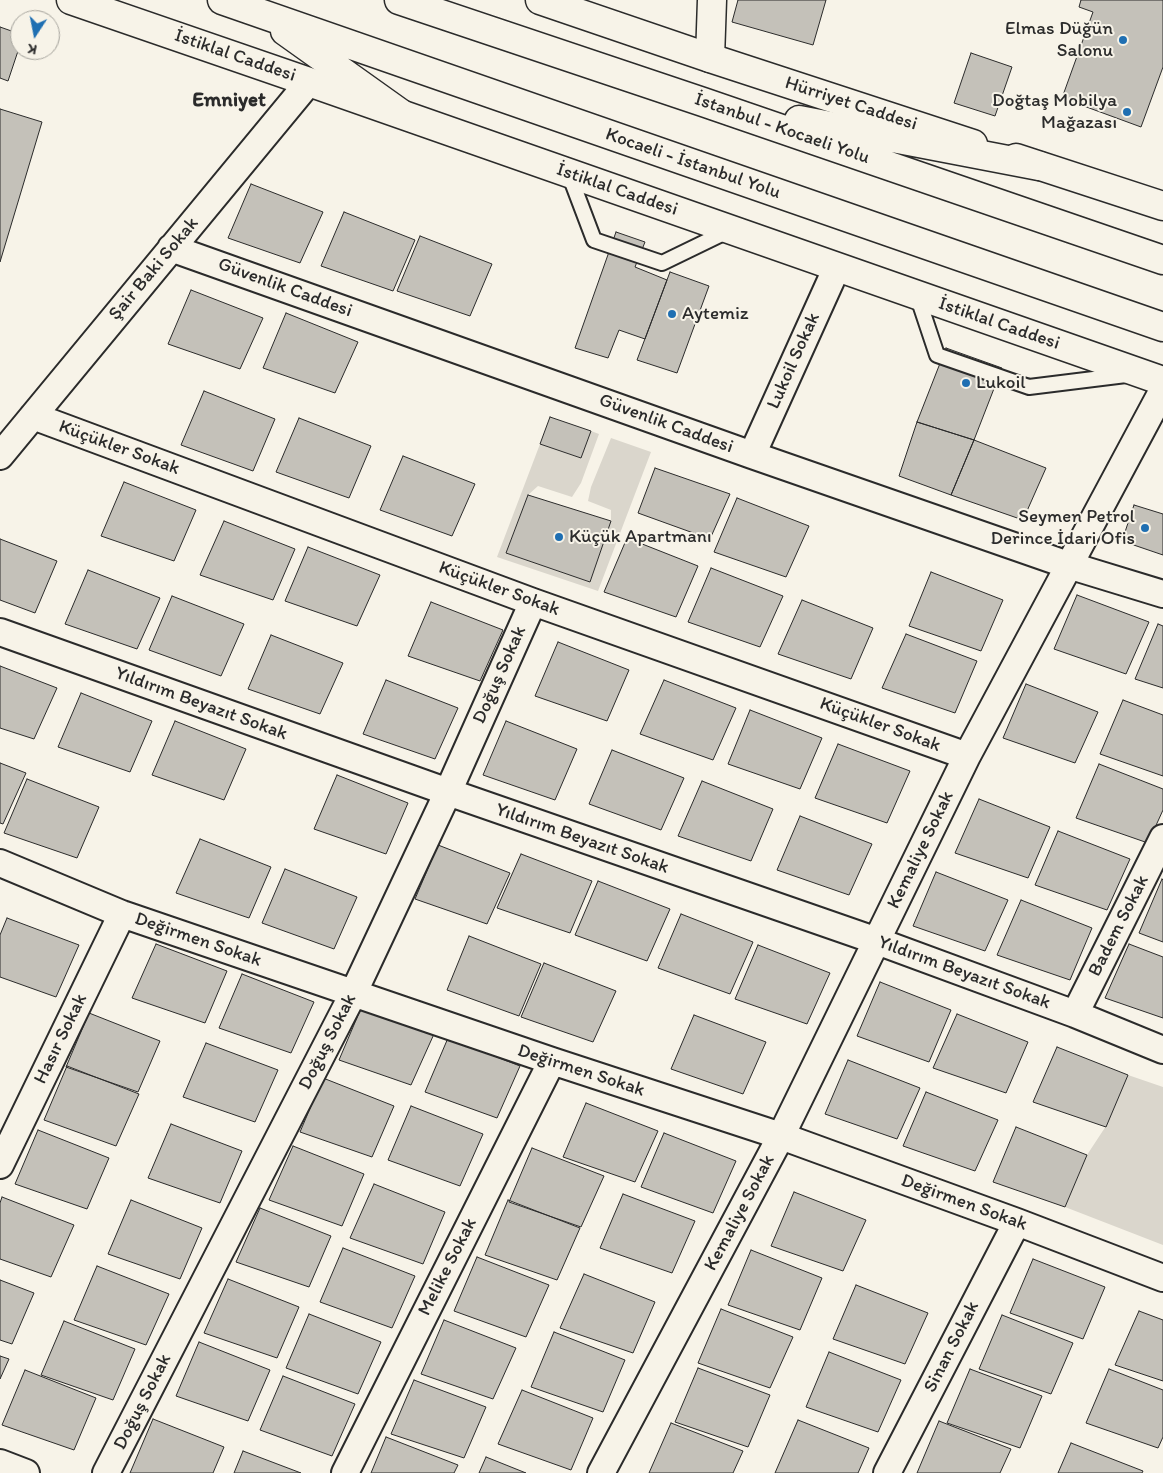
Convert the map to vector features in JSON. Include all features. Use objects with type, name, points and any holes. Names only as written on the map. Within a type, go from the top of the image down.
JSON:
[{"type":"main road","name":"İstiklal Caddesi","points":[[71,0],[400,113],[1151,377]]},
{"type":"main road","name":"Kocaeli - İstanbul Yolu","points":[[222,0],[1163,327]]},
{"type":"main road","name":"İstanbul - Kocaeli Yolu","points":[[400,0],[1163,260]]},
{"type":"main road","name":"Hürriyet Caddesi","points":[[540,0],[1039,166],[1160,202]]},
{"type":"main road","points":[[710,58],[712,0]]},
{"type":"main road","points":[[260,13],[400,113]]},
{"type":"main road","points":[[703,102],[1039,166]]},
{"type":"street","name":"Şair Baki Sokak","points":[[0,456],[309,82]]},
{"type":"street","name":"Güvenlik Caddesi","points":[[171,248],[752,455],[1068,565],[1163,594]]},
{"type":"street","name":"Lukoil Sokak","points":[[752,455],[837,267]]},
{"type":"street","name":"Kemaliye Sokak","points":[[601,1473],[781,1136],[967,756],[1163,390]]},
{"type":"street","name":"Küçükler Sokak","points":[[33,416],[533,602],[967,756]]},
{"type":"street","name":"Doğuş Sokak","points":[[106,1473],[353,994],[448,792],[533,602]]},
{"type":"street","name":"Yıldırım Beyazıt Sokak","points":[[0,632],[448,792],[876,941],[1075,1014],[1163,1050]]},
{"type":"street","name":"Badem Sokak","points":[[1075,1014],[1163,838]]},
{"type":"street","name":"Değirmen Sokak","points":[[0,863],[122,914],[353,994],[781,1136],[1017,1222],[1163,1278]]},
{"type":"street","name":"Hasır Sokak","points":[[0,1165],[122,914]]},
{"type":"street","name":"Melike Sokak","points":[[345,1473],[552,1061]]},
{"type":"street","name":"Sinan Sokak","points":[[887,1473],[1017,1222]]},
{"type":"street","points":[[0,1463],[26,1473]]},
{"type":"lane","points":[[568,173],[594,240],[662,263],[731,230]]},
{"type":"lane","points":[[916,294],[937,355],[1002,378],[1030,387],[1151,377]]},
{"type":"shaded area","points":[[591,431],[599,434],[581,483],[572,497],[538,486],[528,495],[506,553],[590,582],[611,521],[611,510],[588,501],[591,487],[611,438],[651,452],[598,591],[497,557],[540,444],[581,458]]},
{"type":"shaded area","points":[[1128,1075],[1163,1087],[1163,1245],[1065,1207],[1087,1155],[1106,1126]]},
{"type":"building","points":[[738,0],[826,0],[813,45],[732,22]]},
{"type":"building","name":"Elmas Düğün Salonu","points":[[1081,0],[1163,0],[1163,67],[1141,127],[1062,98],[1093,12],[1079,7]]},
{"type":"building","points":[[0,27],[10,30],[10,60],[15,60],[8,81],[0,78]]},
{"type":"building","points":[[971,53],[1012,67],[995,116],[954,103]]},
{"type":"building","points":[[0,109],[42,122],[0,262]]},
{"type":"building","points":[[251,184],[323,212],[300,263],[228,238]]},
{"type":"building","points":[[344,212],[415,240],[393,291],[321,266]]},
{"type":"building","points":[[616,232],[645,242],[635,267],[667,280],[645,339],[619,330],[608,358],[575,348]]},
{"type":"building","points":[[420,236],[492,264],[470,316],[397,291]]},
{"type":"building","points":[[670,272],[709,286],[677,373],[637,360]]},
{"type":"building","points":[[191,290],[263,318],[240,369],[168,344]]},
{"type":"building","points":[[286,313],[358,342],[335,393],[263,368]]},
{"type":"building","points":[[946,348],[1002,368],[974,440],[917,422]]},
{"type":"building","points":[[204,391],[275,419],[253,471],[181,445]]},
{"type":"building","points":[[550,417],[591,431],[581,458],[540,444]]},
{"type":"building","points":[[299,418],[371,446],[349,498],[276,472]]},
{"type":"building","points":[[917,422],[974,440],[951,495],[899,476]]},
{"type":"building","points":[[974,440],[1046,468],[1023,520],[951,495]]},
{"type":"building","points":[[403,456],[475,484],[452,536],[380,510]]},
{"type":"building","points":[[655,468],[730,494],[710,539],[638,513]]},
{"type":"building","points":[[124,482],[196,510],[174,561],[101,536]]},
{"type":"building","name":"Küçük Apartmanı","points":[[528,495],[611,521],[590,582],[506,553]]},
{"type":"building","points":[[737,498],[809,526],[786,577],[714,552]]},
{"type":"building","name":"Seymen Petrol Derince İdari Ofis","points":[[1134,505],[1163,514],[1163,555],[1122,541]]},
{"type":"building","points":[[224,521],[295,549],[273,600],[200,575]]},
{"type":"building","points":[[627,538],[698,566],[676,617],[604,592]]},
{"type":"building","points":[[0,539],[57,561],[35,613],[0,600]]},
{"type":"building","points":[[308,547],[380,575],[357,626],[285,601]]},
{"type":"building","points":[[711,568],[783,596],[760,647],[688,622]]},
{"type":"building","points":[[88,570],[160,598],[137,649],[65,624]]},
{"type":"building","points":[[931,572],[1003,600],[981,651],[909,626]]},
{"type":"building","points":[[1077,595],[1149,622],[1126,674],[1054,649]]},
{"type":"building","points":[[172,596],[244,624],[221,676],[149,650]]},
{"type":"building","points":[[802,600],[873,628],[851,679],[778,654]]},
{"type":"building","points":[[431,602],[503,630],[480,681],[408,656]]},
{"type":"building","points":[[1158,624],[1163,626],[1163,688],[1135,679]]},
{"type":"building","points":[[906,634],[977,661],[955,713],[882,688]]},
{"type":"building","points":[[271,635],[343,663],[320,714],[248,689]]},
{"type":"building","points":[[558,642],[629,670],[607,721],[535,696]]},
{"type":"building","points":[[0,666],[57,688],[34,739],[0,728]]},
{"type":"building","points":[[386,680],[458,708],[435,759],[363,734]]},
{"type":"building","points":[[664,680],[736,708],[713,760],[640,734]]},
{"type":"building","points":[[1026,684],[1098,712],[1075,763],[1003,738]]},
{"type":"building","points":[[81,693],[152,721],[130,772],[58,747]]},
{"type":"building","points":[[1123,700],[1163,715],[1163,776],[1100,754]]},
{"type":"building","points":[[750,710],[822,738],[800,789],[728,764]]},
{"type":"building","points":[[175,721],[246,749],[224,800],[152,775]]},
{"type":"building","points":[[506,721],[577,749],[555,800],[483,775]]},
{"type":"building","points":[[838,744],[910,771],[887,823],[815,798]]},
{"type":"building","points":[[612,750],[684,778],[661,830],[589,804]]},
{"type":"building","points":[[0,763],[26,773],[3,824],[0,823]]},
{"type":"building","points":[[1099,764],[1163,789],[1163,810],[1148,843],[1076,818]]},
{"type":"building","points":[[337,775],[408,803],[386,854],[314,829]]},
{"type":"building","points":[[27,779],[99,807],[77,858],[4,833]]},
{"type":"building","points":[[702,781],[773,809],[751,861],[678,836]]},
{"type":"building","points":[[979,799],[1050,827],[1028,878],[955,853]]},
{"type":"building","points":[[800,816],[872,844],[849,895],[777,870]]},
{"type":"building","points":[[1058,831],[1130,859],[1107,910],[1035,885]]},
{"type":"building","points":[[200,839],[271,867],[249,918],[176,893]]},
{"type":"building","points":[[438,845],[510,873],[487,924],[415,899]]},
{"type":"building","points":[[521,854],[592,881],[570,933],[497,908]]},
{"type":"building","points":[[285,869],[357,897],[334,949],[262,923]]},
{"type":"building","points":[[936,872],[1008,900],[985,951],[913,926]]},
{"type":"building","points":[[1163,880],[1163,942],[1139,933]]},
{"type":"building","points":[[598,881],[670,909],[647,961],[575,935]]},
{"type":"building","points":[[1021,900],[1092,928],[1070,980],[997,955]]},
{"type":"building","points":[[681,914],[753,942],[730,994],[658,968]]},
{"type":"building","points":[[7,918],[79,945],[56,997],[0,977],[0,935]]},
{"type":"building","points":[[469,936],[541,964],[519,1016],[447,990]]},
{"type":"building","points":[[156,944],[227,971],[205,1023],[132,998]]},
{"type":"building","points":[[1129,944],[1163,957],[1163,1018],[1105,998]]},
{"type":"building","points":[[758,945],[830,973],[807,1024],[735,999]]},
{"type":"building","points":[[544,963],[616,991],[593,1042],[521,1017]]},
{"type":"building","points":[[242,974],[314,1002],[291,1053],[219,1028]]},
{"type":"building","points":[[880,982],[951,1010],[929,1062],[857,1036]]},
{"type":"building","points":[[362,1006],[434,1034],[411,1085],[339,1060]]},
{"type":"building","points":[[89,1013],[160,1041],[138,1092],[66,1067]]},
{"type":"building","points":[[957,1014],[1028,1042],[1006,1093],[933,1068]]},
{"type":"building","points":[[694,1015],[766,1042],[743,1094],[671,1069]]},
{"type":"building","points":[[448,1038],[520,1066],[497,1118],[425,1092]]},
{"type":"building","points":[[206,1043],[278,1070],[255,1122],[183,1097]]},
{"type":"building","points":[[1057,1047],[1128,1075],[1106,1127],[1033,1102]]},
{"type":"building","points":[[848,1060],[920,1088],[897,1139],[825,1114]]},
{"type":"building","points":[[67,1066],[139,1094],[116,1146],[44,1120]]},
{"type":"building","points":[[323,1078],[394,1106],[372,1157],[300,1132]]},
{"type":"building","points":[[926,1092],[998,1120],[975,1171],[903,1146]]},
{"type":"building","points":[[586,1103],[658,1131],[635,1182],[563,1157]]},
{"type":"building","points":[[411,1106],[483,1134],[460,1186],[388,1160]]},
{"type":"building","points":[[171,1124],[242,1151],[220,1203],[148,1178]]},
{"type":"building","points":[[1016,1127],[1087,1155],[1065,1207],[993,1182]]},
{"type":"building","points":[[38,1130],[109,1158],[87,1209],[15,1184]]},
{"type":"building","points":[[664,1133],[736,1161],[713,1213],[641,1187]]},
{"type":"building","points":[[293,1146],[364,1174],[342,1226],[269,1200]]},
{"type":"building","points":[[532,1148],[604,1176],[581,1227],[509,1202]]},
{"type":"building","points":[[374,1184],[445,1212],[423,1264],[350,1238]]},
{"type":"building","points":[[794,1192],[866,1220],[843,1271],[771,1246]]},
{"type":"building","points":[[623,1194],[695,1221],[672,1273],[600,1248]]},
{"type":"building","points":[[2,1197],[74,1225],[51,1277],[0,1259],[0,1203]]},
{"type":"building","points":[[131,1200],[202,1228],[180,1279],[108,1254]]},
{"type":"building","points":[[508,1200],[580,1228],[557,1280],[485,1255]]},
{"type":"building","points":[[260,1208],[331,1236],[309,1287],[236,1262]]},
{"type":"building","points":[[343,1248],[415,1276],[392,1328],[320,1302]]},
{"type":"building","points":[[751,1250],[822,1278],[800,1330],[728,1305]]},
{"type":"building","points":[[477,1257],[549,1285],[526,1337],[454,1311]]},
{"type":"building","points":[[1033,1259],[1105,1287],[1083,1339],[1010,1313]]},
{"type":"building","points":[[97,1266],[169,1294],[146,1345],[74,1320]]},
{"type":"building","points":[[584,1274],[655,1302],[633,1353],[560,1328]]},
{"type":"building","points":[[228,1279],[299,1307],[277,1358],[204,1333]]},
{"type":"building","points":[[0,1280],[34,1293],[12,1344],[0,1340]]},
{"type":"building","points":[[856,1285],[928,1313],[905,1364],[833,1339]]},
{"type":"building","points":[[721,1309],[793,1337],[770,1388],[698,1363]]},
{"type":"building","points":[[1139,1311],[1163,1320],[1163,1381],[1115,1365]]},
{"type":"building","points":[[309,1314],[381,1342],[358,1394],[286,1368]]},
{"type":"building","points":[[1002,1315],[1073,1343],[1051,1394],[979,1369]]},
{"type":"building","points":[[444,1320],[516,1348],[493,1399],[421,1374]]},
{"type":"building","points":[[64,1321],[135,1349],[113,1400],[41,1375]]},
{"type":"building","points":[[554,1332],[625,1360],[603,1412],[531,1387]]},
{"type":"building","points":[[199,1342],[270,1370],[248,1421],[176,1396]]},
{"type":"building","points":[[829,1352],[901,1380],[878,1432],[806,1407]]},
{"type":"building","points":[[0,1356],[9,1359],[0,1379]]},
{"type":"building","points":[[698,1368],[770,1395],[748,1447],[675,1422]]},
{"type":"building","points":[[970,1369],[1042,1396],[1020,1448],[947,1423]]},
{"type":"building","points":[[1109,1369],[1163,1390],[1163,1437],[1158,1448],[1086,1423]]},
{"type":"building","points":[[25,1370],[96,1398],[74,1450],[2,1425]]},
{"type":"building","points":[[283,1376],[355,1404],[332,1456],[260,1430]]},
{"type":"building","points":[[414,1380],[486,1407],[464,1458],[391,1434]]},
{"type":"building","points":[[522,1390],[593,1418],[571,1470],[498,1444]]},
{"type":"building","points":[[153,1419],[224,1447],[213,1473],[130,1473]]},
{"type":"building","points":[[798,1420],[869,1448],[858,1473],[775,1473]]},
{"type":"building","points":[[939,1421],[1011,1449],[1000,1473],[917,1473]]},
{"type":"building","points":[[671,1423],[743,1451],[733,1473],[649,1473]]},
{"type":"building","points":[[386,1437],[458,1465],[454,1473],[371,1473]]},
{"type":"building","points":[[1071,1443],[1143,1471],[1142,1473],[1058,1473]]},
{"type":"building","points":[[243,1451],[301,1473],[234,1473]]},
{"type":"building","points":[[486,1457],[526,1473],[479,1473]]},
{"type":"place","name":"Elmas Düğün Salonu","points":[[1123,40]]},
{"type":"place","name":"Doğtaş Mobilya Mağazası","points":[[1127,112]]},
{"type":"place","name":"Aytemiz","points":[[672,314]]},
{"type":"place","name":"Lukoil","points":[[966,383]]},
{"type":"place","name":"Seymen Petrol Derince İdari Ofis","points":[[1145,528]]},
{"type":"place","name":"Küçük Apartmanı","points":[[559,537]]},
{"type":"district","name":"Emniyet","points":[[229,101]]}]
